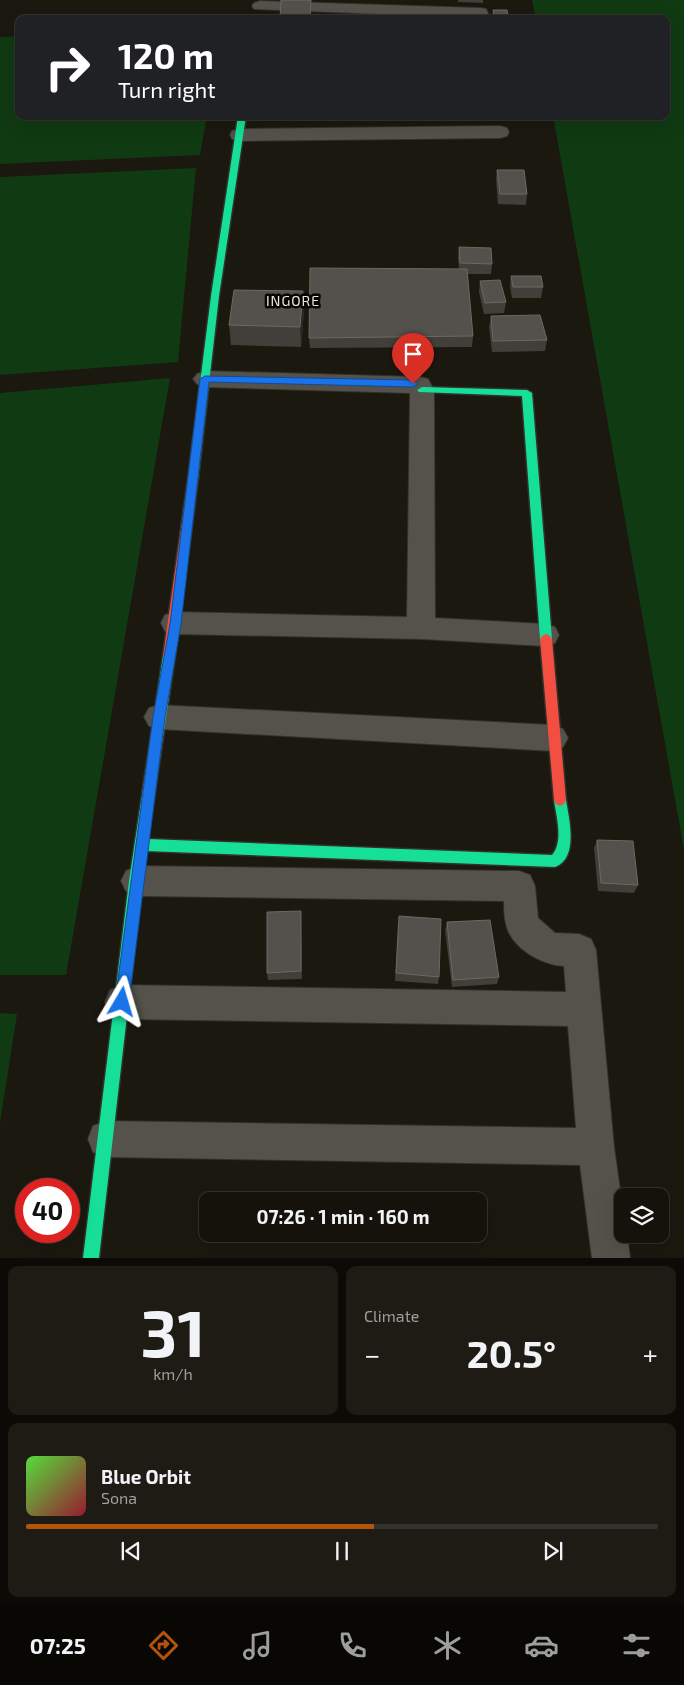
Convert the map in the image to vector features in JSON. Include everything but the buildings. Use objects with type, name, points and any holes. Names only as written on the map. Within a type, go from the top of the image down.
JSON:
[{"type":"street","points":[[259,8],[480,13]]},
{"type":"street","points":[[91,1258],[137,881],[159,717],[175,624],[215,296],[241,120]]},
{"type":"street","points":[[239,135],[500,132]]},
{"type":"street","points":[[205,379],[420,385],[422,390],[421,628]]},
{"type":"street","points":[[142,845],[555,861],[562,856],[565,847],[553,738],[528,396],[527,393],[522,392],[422,390]]},
{"type":"street","points":[[175,624],[421,628],[545,635]]},
{"type":"street","points":[[159,717],[553,738]]},
{"type":"street","points":[[137,881],[519,886],[522,925],[543,946],[560,951],[578,950],[596,1147],[611,1258]]},
{"type":"street","points":[[122,1002],[584,1009]]},
{"type":"street","points":[[106,1139],[596,1147]]},
{"type":"green space","points":[[532,0],[684,0],[684,850],[554,120],[670,120],[670,15],[535,15]]},
{"type":"green space","points":[[15,36],[15,120],[206,120],[200,155],[0,164],[0,37]]},
{"type":"green space","points":[[196,168],[178,362],[0,375],[0,177]]},
{"type":"green space","points":[[170,378],[66,975],[0,975],[0,393]]},
{"type":"green space","points":[[0,1013],[17,1014],[0,1123]]},
{"type":"traffic: fast","points":[[193,479],[215,296],[241,120]]},
{"type":"traffic: fast","points":[[422,390],[527,393],[546,639]]},
{"type":"traffic: fast","points":[[91,1258],[136,881],[169,656]]},
{"type":"traffic: fast","points":[[142,845],[555,861],[560,855],[564,841],[564,824],[560,800]]},
{"type":"traffic: jam","points":[[169,656],[193,479]]},
{"type":"traffic: jam","points":[[546,639],[560,800]]},
{"type":"district","name":"INGORE","points":[[293,300]]},
{"type":"route","points":[[122,1002],[159,717],[175,624],[205,379],[413,384]]}]
